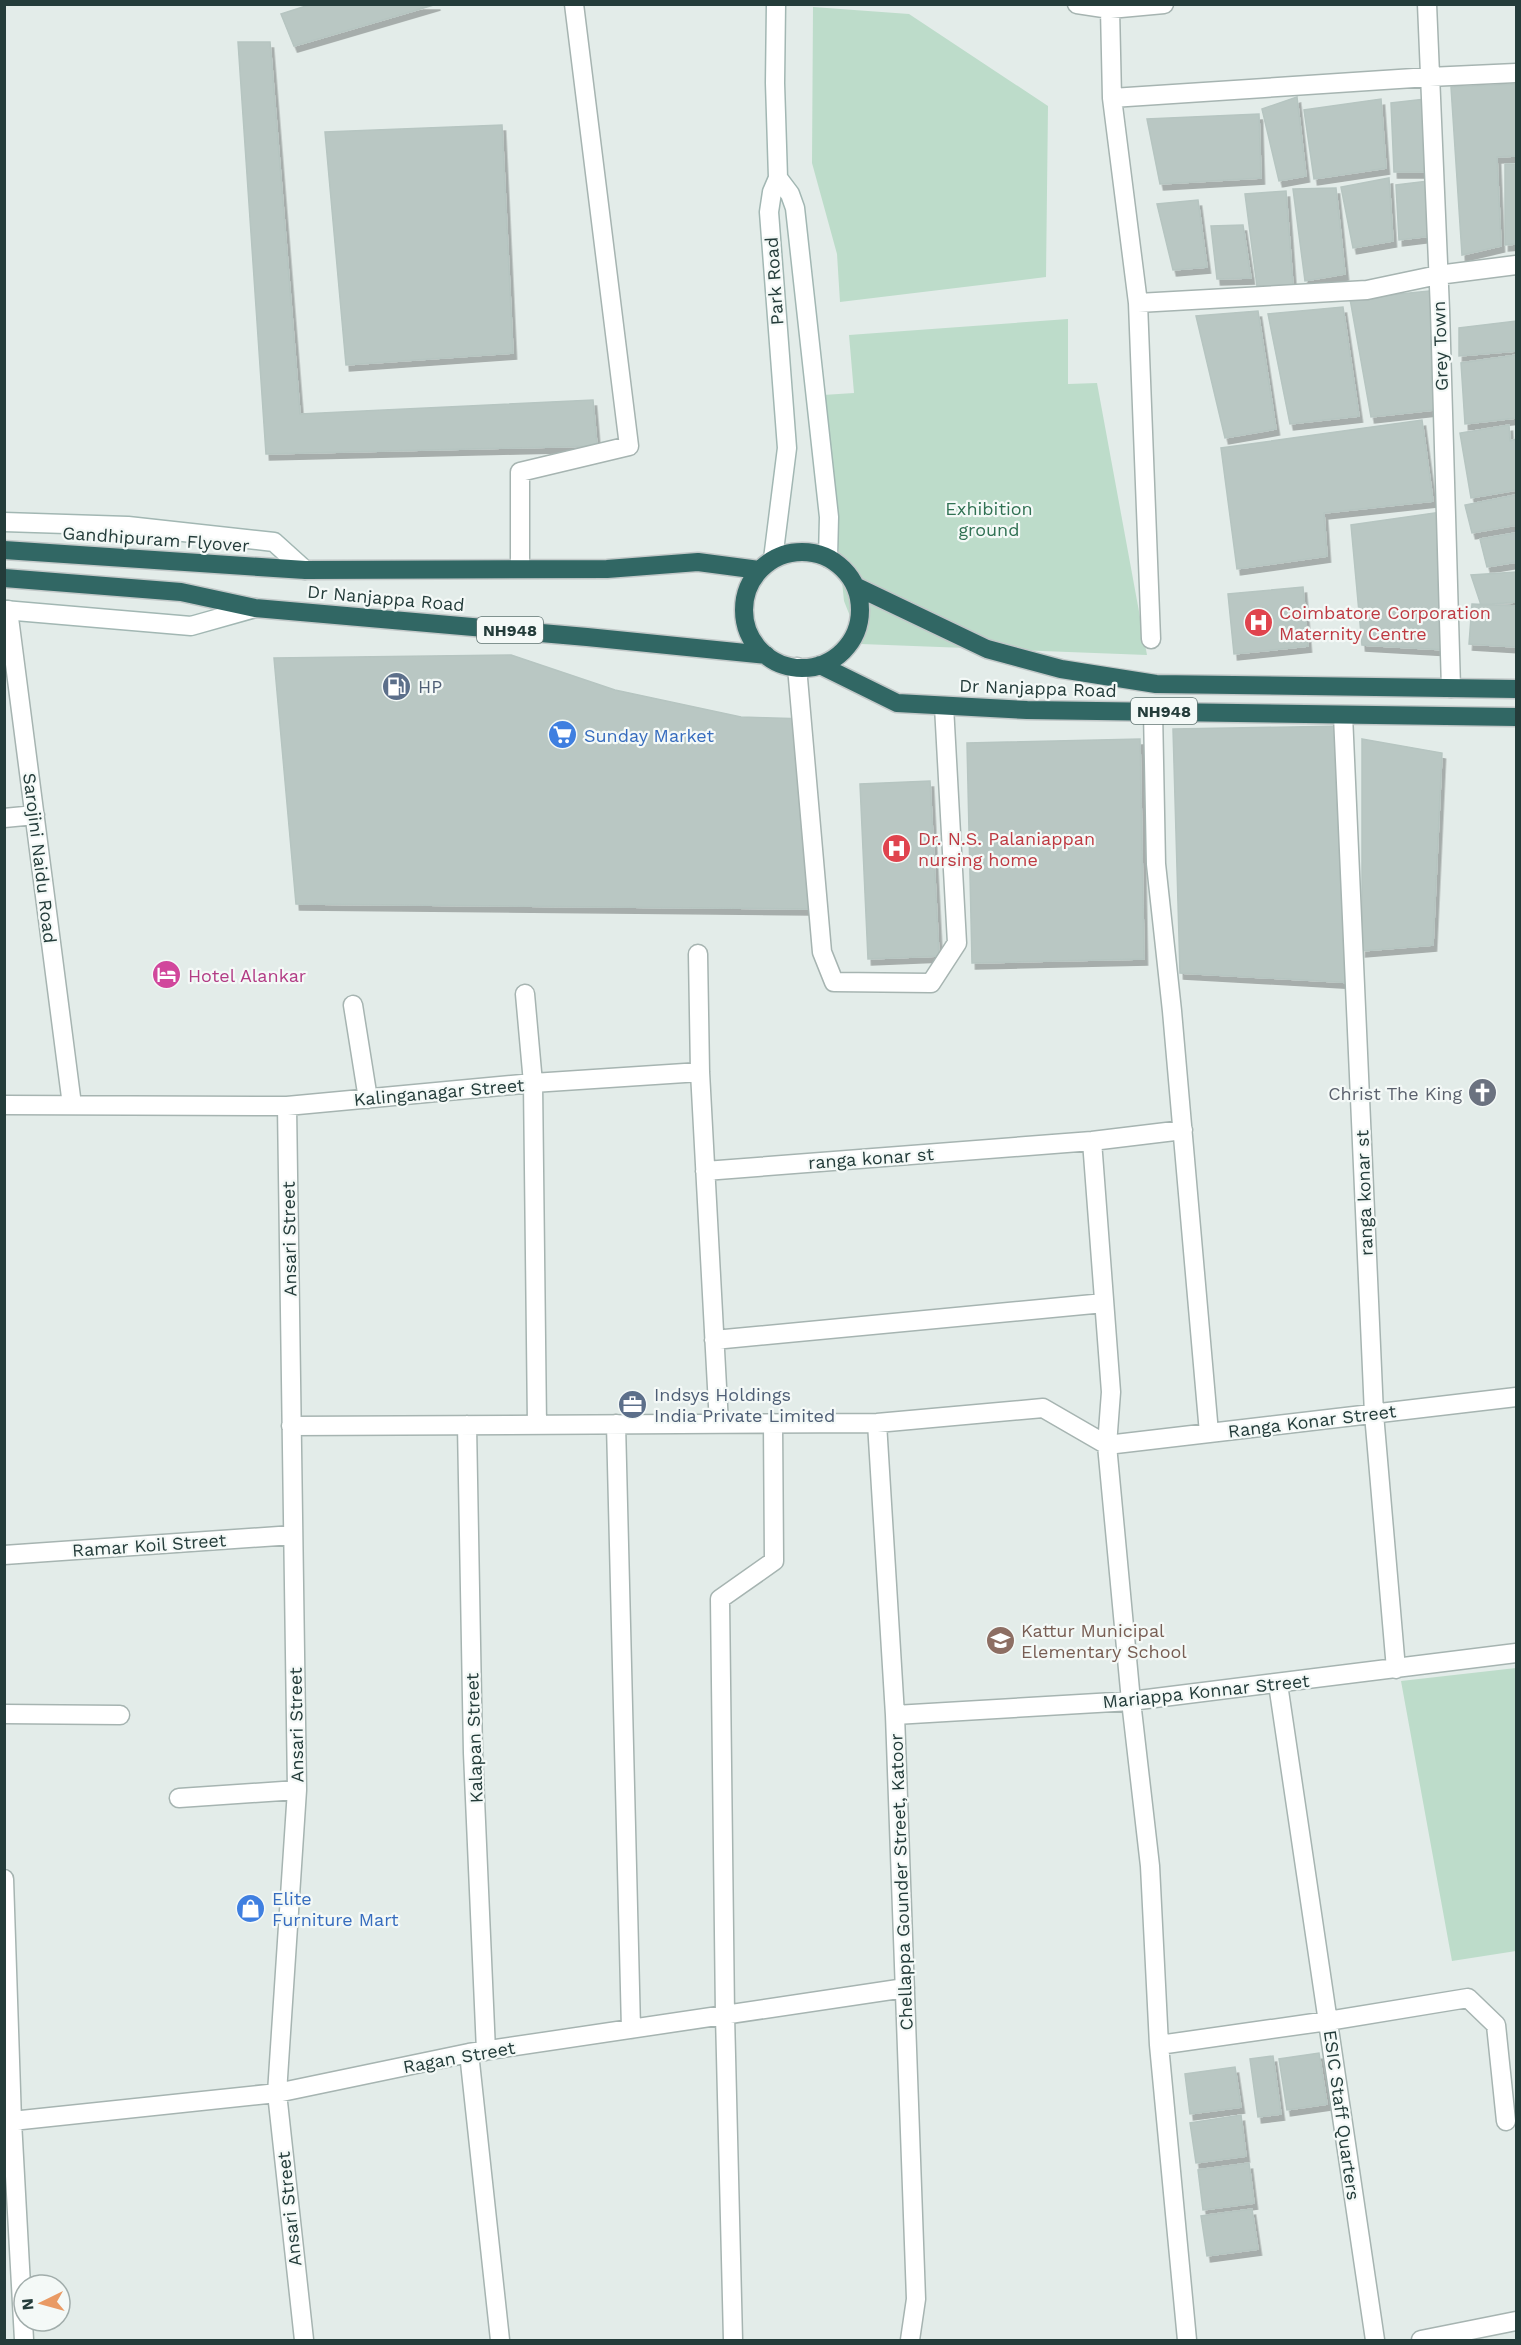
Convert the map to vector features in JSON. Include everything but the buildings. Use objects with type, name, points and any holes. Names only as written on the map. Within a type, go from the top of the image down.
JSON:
[{"type":"highway","name":"Gandhipuram Flyover","points":[[4,550],[306,570]]},
{"type":"highway","points":[[766,655],[753,641],[745,624],[744,605],[748,587],[759,570],[773,559],[791,552],[810,552],[828,558]]},
{"type":"highway","name":"NH948","points":[[766,655],[783,665],[797,667],[820,665],[837,656],[850,642],[858,624],[859,604],[855,586],[844,569],[828,558]]},
{"type":"highway","name":"Dr Nanjappa Road","points":[[306,570],[520,567],[607,569],[698,562],[759,570]]},
{"type":"highway","name":"NH948","points":[[4,578],[181,592],[255,608]]},
{"type":"highway","name":"Dr Nanjappa Road","points":[[855,586],[987,649],[1061,669],[1156,684],[1516,689]]},
{"type":"highway","name":"Dr Nanjappa Road","points":[[255,608],[766,655]]},
{"type":"highway","name":"Dr Nanjappa Road","points":[[820,665],[897,703],[1027,710],[1516,717]]},
{"type":"highway","points":[[1225,685],[1225,712]]},
{"type":"street","points":[[520,567],[520,472],[629,446],[574,4]]},
{"type":"street","name":"Park Road","points":[[773,559],[787,448],[769,212],[772,192],[778,178],[775,84],[776,4]]},
{"type":"street","points":[[1077,4],[1110,9],[1164,4]]},
{"type":"street","name":"Grey Town","points":[[1427,4],[1452,688]]},
{"type":"street","points":[[1110,9],[1112,98],[1138,303],[1150,639]]},
{"type":"street","points":[[1112,98],[1516,73]]},
{"type":"street","points":[[778,178],[790,194],[795,208],[829,517],[828,558]]},
{"type":"street","points":[[1138,303],[1367,290],[1438,275],[1516,265]]},
{"type":"street","name":"Dr Nanjappa Road","points":[[4,522],[128,526],[274,542],[306,570]]},
{"type":"street","name":"Dr Nanjappa Road","points":[[6,610],[191,626],[255,608]]},
{"type":"street","name":"Sarojini Naidu Road","points":[[6,610],[72,1105]]},
{"type":"street","points":[[797,667],[822,952],[834,982],[931,983],[957,943],[944,706]]},
{"type":"street","points":[[1153,711],[1156,864],[1183,1130],[1209,1433]]},
{"type":"street","name":"ranga konar st","points":[[1343,715],[1374,1414],[1396,1669]]},
{"type":"street","points":[[4,818],[35,815]]},
{"type":"street","points":[[698,954],[700,1072],[719,1424]]},
{"type":"street","points":[[525,994],[533,1083],[700,1072]]},
{"type":"street","points":[[353,1005],[368,1099]]},
{"type":"street","name":"Kalinganagar Street","points":[[4,1105],[287,1106],[533,1083],[537,1425]]},
{"type":"street","name":"Ansari Street","points":[[287,1106],[297,1790],[277,2093],[304,2340]]},
{"type":"street","name":"ranga konar st","points":[[705,1171],[1092,1141],[1183,1130]]},
{"type":"street","points":[[1092,1141],[1112,1392],[1107,1445],[1131,1701],[1150,1866],[1159,2045],[1187,2340]]},
{"type":"street","points":[[714,1340],[1104,1304]]},
{"type":"street","name":"Ranga Konar Street","points":[[1107,1445],[1516,1397]]},
{"type":"street","points":[[291,1426],[877,1423],[1043,1408],[1107,1445]]},
{"type":"street","points":[[733,2340],[725,2015],[720,1599],[774,1561],[773,1423]]},
{"type":"street","name":"Chellappa Gounder Street, Katoor","points":[[877,1423],[895,1715],[905,1988],[916,2299],[910,2340]]},
{"type":"street","points":[[616,1424],[631,2029]]},
{"type":"street","name":"Kalapan Street","points":[[467,1425],[477,2052]]},
{"type":"street","name":"Ramar Koil Street","points":[[4,1555],[293,1535]]},
{"type":"street","name":"Mariappa Konnar Street","points":[[895,1715],[1131,1701],[1516,1653]]},
{"type":"street","points":[[1159,2045],[1328,2021],[1278,1684]]},
{"type":"street","points":[[4,1714],[120,1715]]},
{"type":"street","points":[[179,1798],[297,1790]]},
{"type":"street","points":[[4,1879],[7,2088],[12,2121],[11,2228],[24,2340]]},
{"type":"street","name":"Ragan Street","points":[[12,2121],[277,2093],[477,2052],[905,1988]]},
{"type":"street","name":"ESIC Staff Quarters","points":[[1375,2340],[1328,2021],[1468,1998],[1496,2025],[1506,2121]]},
{"type":"street","points":[[477,2052],[500,2340]]},
{"type":"street","points":[[1421,2340],[1516,2321]]},
{"type":"green space","points":[[813,7],[909,14],[1048,106],[1046,277],[840,302],[837,254],[812,163]]},
{"type":"green space","name":"Exhibition ground","points":[[1068,319],[1068,384],[1097,383],[1147,655],[861,644],[844,601],[823,395],[854,393],[849,335]]},
{"type":"green space","points":[[1516,1668],[1516,1951],[1452,1961],[1401,1681]]},
{"type":"place","name":"Coimbatore Corporation Maternity Centre","points":[[1258,622]]},
{"type":"place","name":"HP","points":[[397,686]]},
{"type":"place","name":"Sunday Market","points":[[563,735]]},
{"type":"place","name":"Dr. N.S. Palaniappan nursing home","points":[[897,848]]},
{"type":"place","name":"Hotel Alankar","points":[[167,975]]},
{"type":"place","name":"Christ The King","points":[[1483,1093]]},
{"type":"place","name":"Indsys Holdings India Private Limited","points":[[633,1404]]},
{"type":"place","name":"Kattur Municipal Elementary School","points":[[1000,1640]]},
{"type":"place","name":"Elite Furniture Mart","points":[[251,1908]]}]
